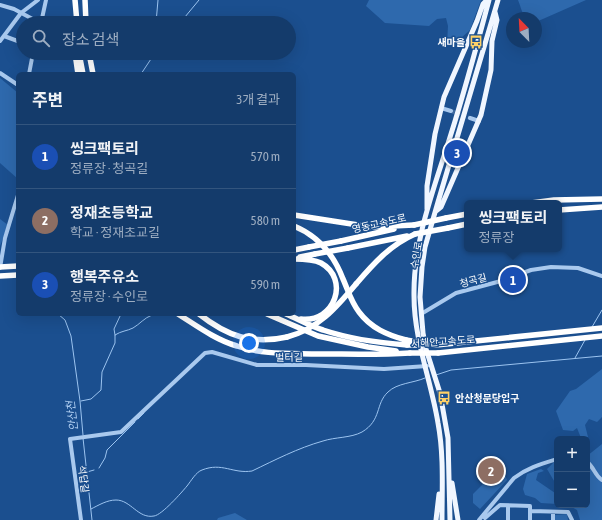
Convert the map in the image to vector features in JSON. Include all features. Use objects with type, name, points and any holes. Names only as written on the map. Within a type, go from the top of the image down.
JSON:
[{"type":"highway","points":[[75,0],[75,16]]},
{"type":"highway","points":[[85,0],[86,16]]},
{"type":"highway","points":[[77,60],[80,72]]},
{"type":"highway","points":[[80,60],[81,72]]},
{"type":"highway","points":[[90,60],[93,72]]},
{"type":"highway","points":[[562,200],[602,200]]},
{"type":"highway","points":[[562,210],[602,207]]},
{"type":"highway","points":[[296,214],[371,227],[414,225]]},
{"type":"highway","name":"영동고속도로","points":[[296,250],[464,215]]},
{"type":"highway","name":"영동고속도로","points":[[296,258],[464,225]]},
{"type":"highway","points":[[296,227],[320,243],[332,256],[353,302],[363,317],[382,332],[407,342]]},
{"type":"highway","points":[[203,316],[224,331],[242,338],[261,340],[287,337],[307,330],[321,321],[336,307],[382,255],[397,244],[415,234]]},
{"type":"highway","points":[[295,318],[310,319],[325,313],[335,299],[336,288],[333,276],[324,265],[314,260],[296,258]]},
{"type":"highway","points":[[0,268],[16,266]]},
{"type":"highway","points":[[0,276],[16,275]]},
{"type":"highway","points":[[181,316],[223,341],[236,346],[259,351],[278,353],[410,353]]},
{"type":"highway","name":"서해안고속도로","points":[[272,316],[318,336],[368,347],[410,353],[438,352],[602,336]]},
{"type":"highway","name":"서해안고속도로","points":[[290,316],[322,330],[368,341],[407,342],[436,345],[602,328]]},
{"type":"main road","points":[[427,213],[427,186],[435,134],[444,97],[483,4],[488,0]]},
{"type":"main road","name":"수인로","points":[[442,520],[441,450],[438,424],[424,369],[417,332],[414,281],[419,246],[427,213],[461,103],[488,0]]},
{"type":"main road","name":"수인로","points":[[450,520],[448,438],[445,414],[426,349],[420,297],[422,267],[425,247],[498,0]]},
{"type":"main road","points":[[435,212],[441,207],[479,121],[491,70],[492,41],[497,20],[495,10]]},
{"type":"main road","points":[[449,464],[458,520]]},
{"type":"main road","points":[[436,520],[442,477]]},
{"type":"street","points":[[19,16],[31,2],[38,0]]},
{"type":"street","points":[[42,16],[46,0]]},
{"type":"street","points":[[0,5],[27,16]]},
{"type":"street","points":[[0,41],[16,20]]},
{"type":"street","points":[[4,36],[16,40]]},
{"type":"street","points":[[29,72],[32,60]]},
{"type":"street","points":[[0,73],[16,84]]},
{"type":"street","points":[[441,108],[451,112]]},
{"type":"street","points":[[470,118],[479,121]]},
{"type":"street","points":[[0,268],[5,238],[16,202]]},
{"type":"street","name":"청곡길","points":[[421,314],[456,293],[501,281],[531,270],[551,267],[578,268],[602,276]]},
{"type":"street","name":"벌터길","points":[[72,439],[121,432],[205,353],[212,352],[257,365],[306,364],[384,369],[424,369]]},
{"type":"street","points":[[424,369],[432,367]]},
{"type":"street","name":"석답길","points":[[72,439],[81,520]]},
{"type":"street","points":[[485,517],[509,483],[520,474],[534,466],[554,460]]},
{"type":"street","points":[[590,464],[602,480]]},
{"type":"street","points":[[479,520],[500,505],[530,506],[530,520]]},
{"type":"street","points":[[508,506],[508,520]]},
{"type":"street","points":[[531,511],[568,512],[572,520]]},
{"type":"street","points":[[553,512],[553,520]]},
{"type":"shaded area","points":[[369,0],[481,0],[470,30],[461,38],[459,47],[447,44],[448,26],[446,18],[437,19],[429,26],[385,23],[366,6]]},
{"type":"shaded area","points":[[518,0],[586,0],[542,19],[542,12],[522,11]]},
{"type":"shaded area","points":[[0,78],[16,91],[16,177],[0,163]]},
{"type":"shaded area","points":[[0,219],[8,225],[0,246]]},
{"type":"shaded area","points":[[602,369],[602,417],[597,422],[589,419],[585,425],[588,436],[580,436],[577,428],[573,431],[563,430],[556,411],[570,391],[576,389]]},
{"type":"shaded area","points":[[602,444],[602,520],[580,520],[577,510],[573,508],[590,508],[590,454]]},
{"type":"shaded area","points":[[554,462],[554,481],[547,469]]},
{"type":"shaded area","points":[[498,469],[505,475],[507,480],[480,509],[473,503],[473,494]]},
{"type":"shaded area","points":[[541,469],[544,471],[538,473],[536,480],[554,492],[554,504],[541,503],[535,498],[525,495],[523,489],[527,474]]},
{"type":"shaded area","points":[[235,513],[247,520],[217,520],[218,518]]},
{"type":"shaded area","points":[[567,514],[568,520],[555,520],[555,515]]},
{"type":"waterway","points":[[157,16],[158,0]]},
{"type":"waterway","name":"안산천","points":[[186,16],[199,0]]},
{"type":"waterway","name":"안산천","points":[[142,72],[150,60]]},
{"type":"waterway","points":[[592,327],[602,310]]},
{"type":"waterway","name":"안산천","points":[[60,316],[65,320],[71,336],[83,435]]},
{"type":"waterway","points":[[115,335],[114,329],[120,316]]},
{"type":"waterway","points":[[81,401],[91,399],[101,390],[102,372],[115,343],[115,335],[133,328],[150,316]]},
{"type":"waterway","points":[[575,358],[585,340]]},
{"type":"waterway","points":[[436,375],[451,370],[602,356]]},
{"type":"waterway","points":[[91,509],[106,502],[116,500],[126,503],[143,515],[158,515],[172,503],[200,471],[216,467],[239,471],[252,471],[305,447],[328,440],[358,434],[373,422],[381,402],[388,392],[401,385],[425,378]]},
{"type":"waterway","points":[[138,419],[144,413]]},
{"type":"waterway","points":[[99,468],[105,458],[107,450],[135,422]]},
{"type":"waterway","name":"안산천","points":[[83,438],[92,520]]},
{"type":"waterway","points":[[87,472],[94,470]]},
{"type":"tunnel","points":[[451,111],[470,118]]},
{"type":"place","name":"새마을","points":[[476,42]]},
{"type":"place","name":"행복주유소","points":[[457,153]]},
{"type":"place","name":"씽크팩토리","points":[[513,280]]},
{"type":"place","name":"안산청문당입구","points":[[444,398]]},
{"type":"place","name":"정재초등학교","points":[[491,471]]}]
